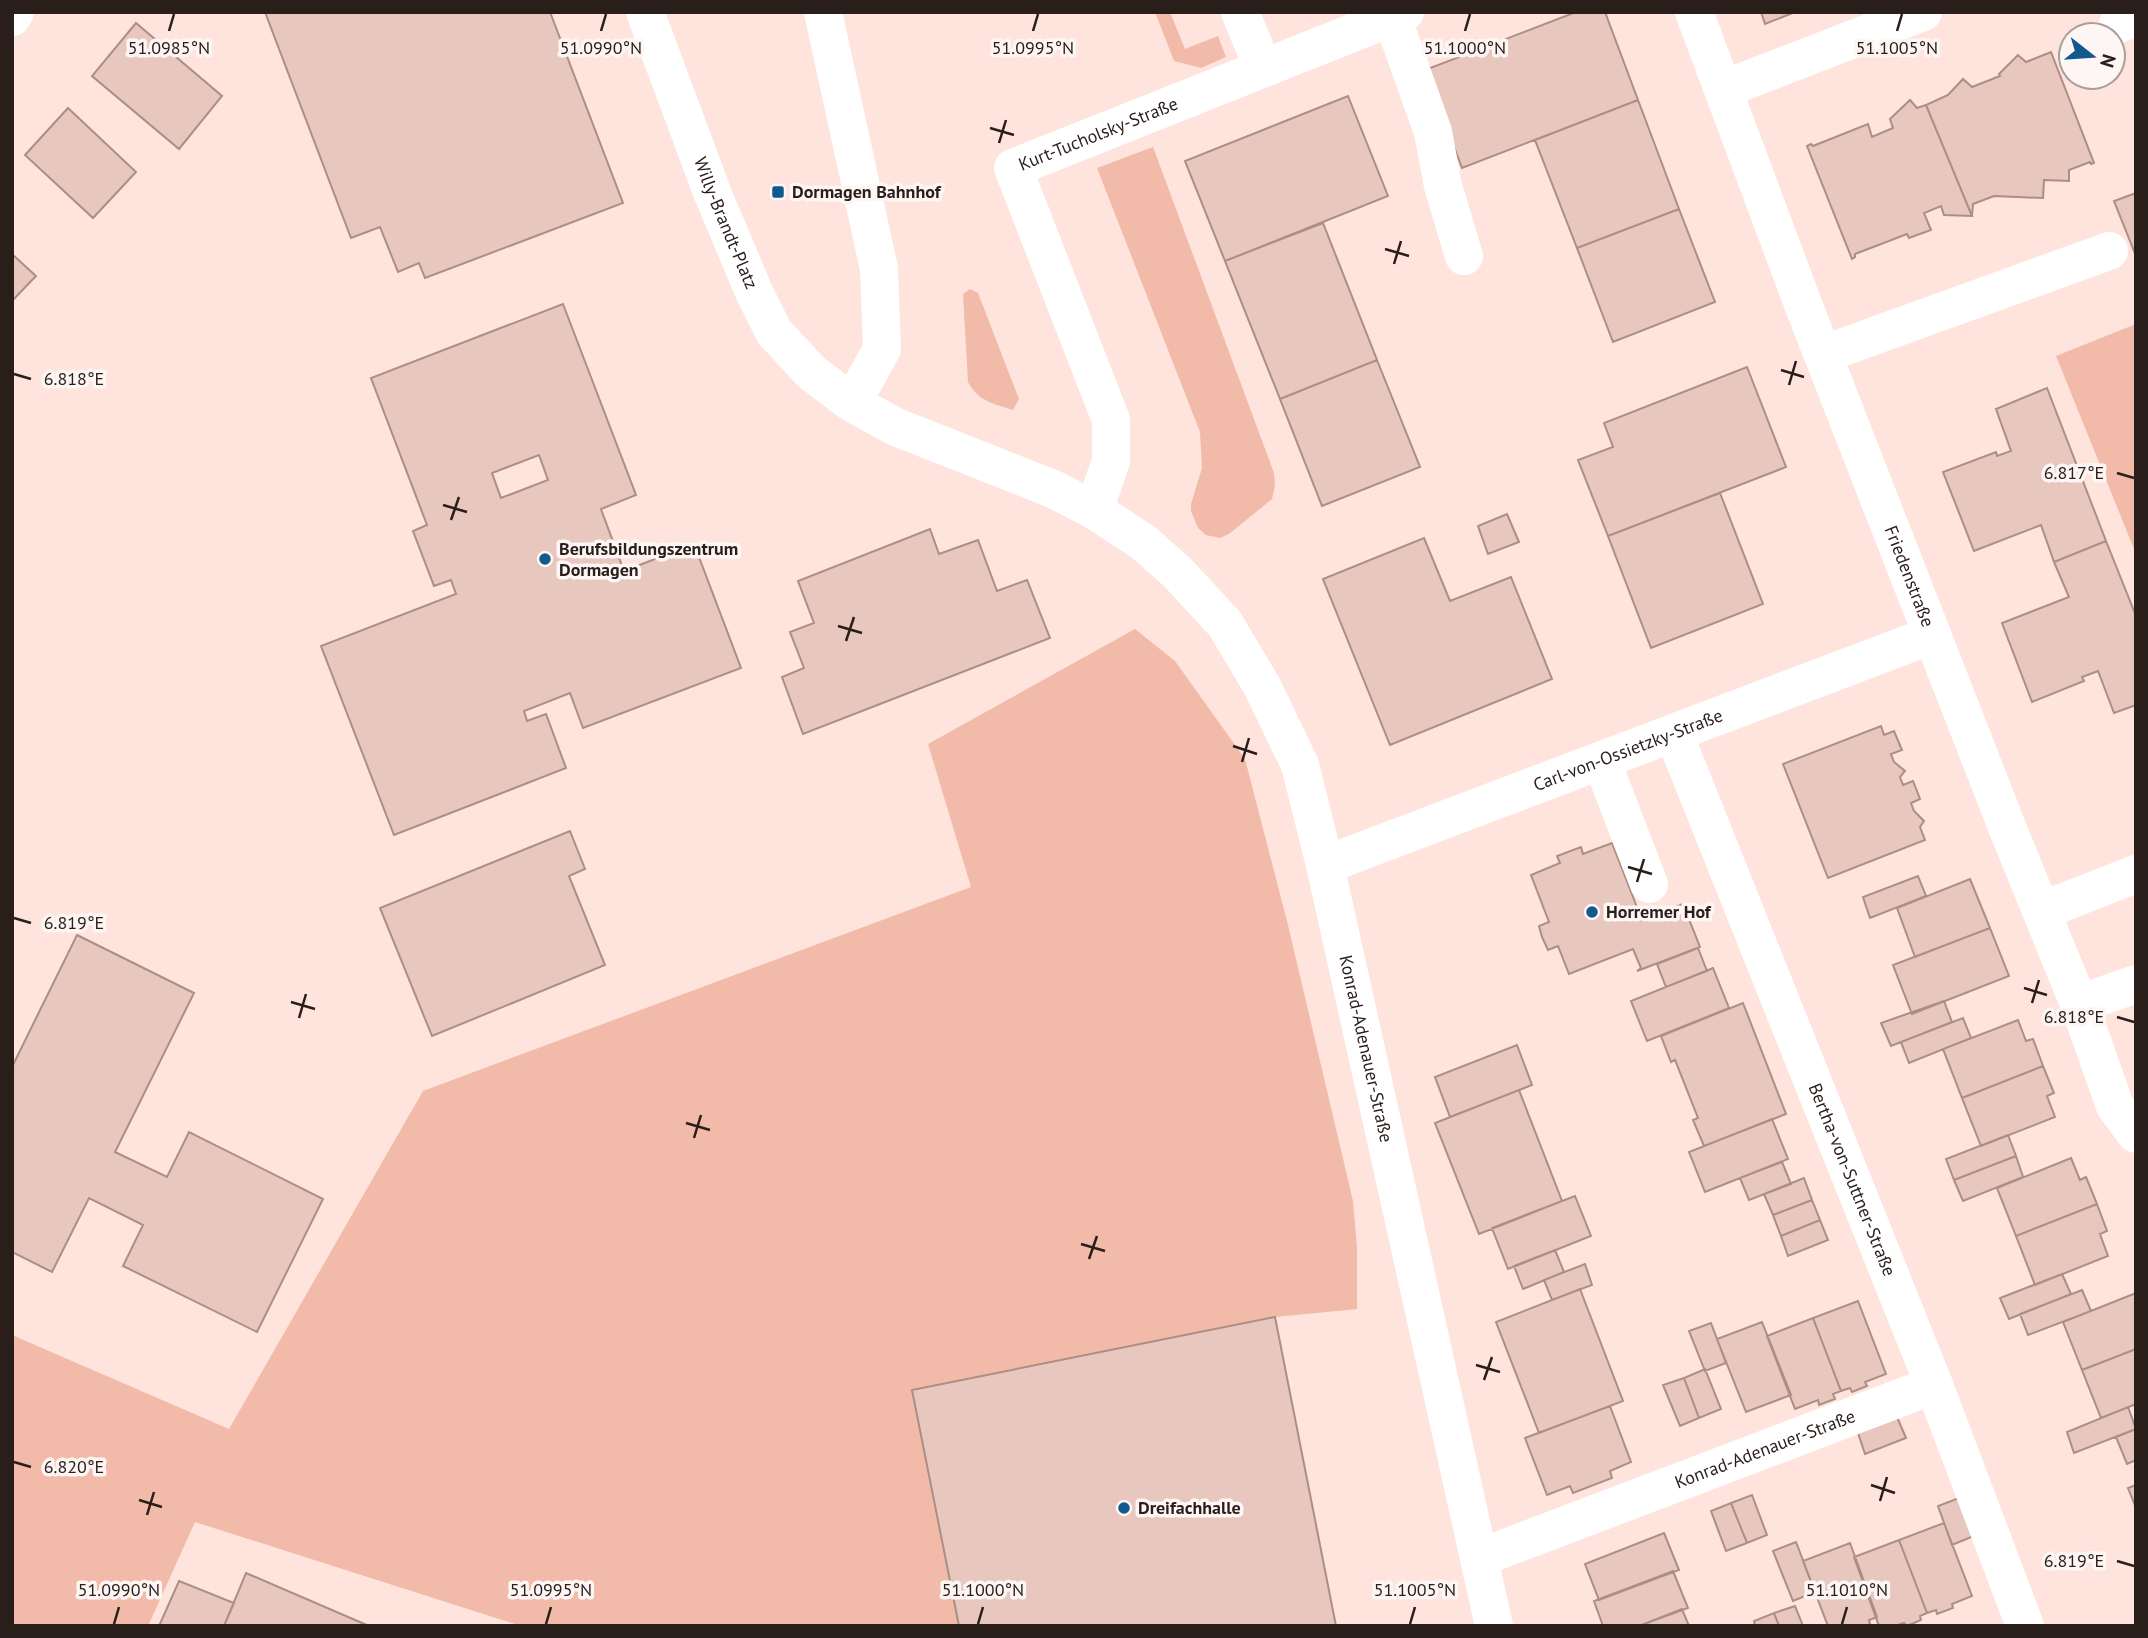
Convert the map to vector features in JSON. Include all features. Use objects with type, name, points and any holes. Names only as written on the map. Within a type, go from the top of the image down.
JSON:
[{"type":"street","points":[[12,17],[15,12]]},
{"type":"street","name":"Willy-Brandt-Platz","points":[[645,12],[712,192],[754,292],[774,332],[811,372],[852,403],[896,427],[1053,489],[1094,509],[1143,542],[1178,573]]},
{"type":"street","points":[[823,12],[879,269],[882,349],[852,403]]},
{"type":"street","points":[[1240,12],[1263,68]]},
{"type":"street","name":"Friedenstraße","points":[[1695,12],[1803,304],[2079,1004],[2115,1106],[2136,1135]]},
{"type":"street","points":[[1724,89],[1923,12]]},
{"type":"street","points":[[1399,15],[1433,132],[1443,186],[1464,256]]},
{"type":"street","name":"Kurt-Tucholsky-Straße","points":[[1094,509],[1111,461],[1111,419],[1013,168],[1399,15]]},
{"type":"street","points":[[1824,354],[2109,251]]},
{"type":"street","name":"Konrad-Adenauer-Straße","points":[[1178,573],[1225,624],[1262,685],[1300,765],[1325,865],[1494,1626]]},
{"type":"street","name":"Carl-von-Ossietzky-Straße","points":[[1325,865],[1932,635]]},
{"type":"street","name":"Bertha-von-Suttner-Straße","points":[[1674,734],[1934,1385],[2025,1626]]},
{"type":"street","points":[[1602,762],[1649,884]]},
{"type":"street","points":[[2041,911],[2136,874]]},
{"type":"street","points":[[2079,1004],[2136,984]]},
{"type":"street","name":"Konrad-Adenauer-Straße","points":[[1479,1558],[1934,1385]]},
{"type":"shaded area","points":[[1155,12],[1170,12],[1185,49],[1218,36],[1226,57],[1201,68],[1174,61]]},
{"type":"shaded area","points":[[1153,147],[1274,473],[1272,499],[1229,534],[1220,538],[1206,535],[1198,528],[1191,511],[1202,468],[1200,432],[1097,168]]},
{"type":"shaded area","points":[[970,289],[978,293],[1019,399],[1013,410],[982,398],[968,382],[963,294]]},
{"type":"shaded area","points":[[2136,324],[2136,554],[2056,356]]},
{"type":"shaded area","points":[[1135,629],[1175,661],[1245,759],[1288,925],[1353,1201],[1357,1248],[1357,1309],[1275,1317],[912,1390],[959,1626],[521,1626],[195,1522],[148,1626],[12,1626],[12,1335],[229,1429],[423,1091],[971,887],[928,744]]},
{"type":"building","points":[[265,12],[550,12],[623,203],[425,278],[419,263],[398,272],[380,227],[351,238]]},
{"type":"building","points":[[1576,12],[1605,12],[1638,100],[1462,168],[1425,70]]},
{"type":"building","points":[[1761,12],[1795,12],[1765,24]]},
{"type":"building","points":[[136,23],[222,96],[179,149],[92,76]]},
{"type":"building","points":[[2051,52],[2057,67],[2057,91],[2066,91],[2094,163],[2069,170],[2069,181],[2044,180],[2043,198],[1994,196],[1973,204],[1972,216],[1926,105],[1948,95],[1963,79],[1972,87],[2000,76],[2018,55],[2026,62]]},
{"type":"building","points":[[1348,96],[1388,196],[1225,261],[1185,161]]},
{"type":"building","points":[[1638,100],[1679,209],[1577,248],[1535,140]]},
{"type":"building","points":[[1910,100],[1917,108],[1926,105],[1972,216],[1944,215],[1941,206],[1924,213],[1931,230],[1909,238],[1907,234],[1855,254],[1852,259],[1807,146],[1868,124],[1872,137],[1893,128],[1890,119]]},
{"type":"building","points":[[68,108],[136,172],[93,218],[25,155]]},
{"type":"building","points":[[2136,193],[2136,256],[2114,201]]},
{"type":"building","points":[[1679,209],[1715,302],[1613,342],[1577,248]]},
{"type":"building","points":[[1323,223],[1377,360],[1280,399],[1225,261]]},
{"type":"building","points":[[12,254],[36,276],[12,301]]},
{"type":"building","points":[[563,304],[636,495],[601,509],[624,571],[694,544],[741,668],[583,728],[570,693],[524,711],[527,721],[546,714],[566,768],[394,835],[321,646],[456,594],[451,580],[434,586],[413,531],[427,525],[371,378]],"holes":[[[539,455],[548,480],[501,498],[492,473]]]},
{"type":"building","points":[[1377,360],[1420,467],[1322,506],[1280,399]]},
{"type":"building","points":[[1747,367],[1786,467],[1608,536],[1578,460],[1613,447],[1604,423]]},
{"type":"building","points":[[2047,388],[2106,541],[2054,562],[2041,525],[1974,551],[1943,472],[1996,452],[1997,456],[2011,451],[1996,409]]},
{"type":"building","points":[[1720,493],[1763,604],[1651,648],[1608,536]]},
{"type":"building","points":[[1507,514],[1519,542],[1488,554],[1478,526]]},
{"type":"building","points":[[930,529],[939,554],[978,540],[997,591],[1027,580],[1050,638],[803,734],[782,677],[804,668],[790,632],[814,623],[798,581]]},
{"type":"building","points":[[1424,538],[1450,601],[1511,577],[1552,679],[1390,745],[1323,579]]},
{"type":"building","points":[[2106,541],[2136,616],[2136,705],[2114,713],[2098,671],[2082,677],[2084,681],[2032,702],[2002,623],[2069,597],[2054,562]]},
{"type":"building","points":[[1881,726],[1884,735],[1894,731],[1902,750],[1891,754],[1894,762],[1905,771],[1900,777],[1903,785],[1913,781],[1920,799],[1911,803],[1914,811],[1924,821],[1920,827],[1925,840],[1828,878],[1783,764]]},
{"type":"building","points":[[570,831],[585,869],[569,876],[605,965],[432,1036],[380,908]]},
{"type":"building","name":"Horremer Hof","points":[[1612,843],[1642,920],[1683,904],[1700,947],[1637,971],[1641,968],[1633,949],[1569,974],[1558,946],[1548,950],[1542,937],[1539,926],[1549,922],[1531,875],[1560,863],[1557,856],[1581,847],[1583,854]]},
{"type":"building","points":[[1918,876],[1926,896],[1870,918],[1863,897]]},
{"type":"building","points":[[1970,879],[1990,928],[1915,957],[1897,908]]},
{"type":"building","points":[[1990,928],[2009,976],[1912,1014],[1893,965]]},
{"type":"building","points":[[77,935],[194,993],[115,1152],[167,1177],[189,1132],[323,1199],[257,1332],[123,1266],[143,1225],[89,1198],[52,1272],[12,1252],[12,1067]]},
{"type":"building","points":[[1698,948],[1707,971],[1666,987],[1657,964]]},
{"type":"building","points":[[1713,968],[1729,1008],[1647,1041],[1631,1001]]},
{"type":"building","points":[[1944,1001],[1952,1022],[1891,1046],[1881,1023]]},
{"type":"building","points":[[1743,1003],[1786,1114],[1704,1146],[1693,1120],[1698,1118],[1675,1060],[1671,1062],[1661,1036]]},
{"type":"building","points":[[1963,1018],[1971,1038],[1909,1063],[1901,1042]]},
{"type":"building","points":[[2018,1020],[2026,1041],[2033,1039],[2043,1066],[1962,1098],[1943,1049]]},
{"type":"building","points":[[1517,1045],[1532,1085],[1450,1117],[1435,1077]]},
{"type":"building","points":[[2043,1066],[2054,1093],[2047,1096],[2055,1117],[1981,1146],[1962,1098]]},
{"type":"building","points":[[1519,1090],[1562,1201],[1479,1234],[1435,1123]]},
{"type":"building","points":[[1772,1119],[1788,1159],[1705,1192],[1689,1152]]},
{"type":"building","points":[[2008,1135],[2016,1156],[1954,1180],[1946,1159]]},
{"type":"building","points":[[2016,1156],[2023,1177],[1963,1201],[1954,1180]]},
{"type":"building","points":[[2071,1158],[2080,1180],[2086,1177],[2097,1204],[2016,1236],[1997,1188]]},
{"type":"building","points":[[1782,1162],[1791,1184],[1749,1200],[1740,1178]]},
{"type":"building","points":[[1804,1178],[1812,1200],[1773,1215],[1764,1194]]},
{"type":"building","points":[[1575,1196],[1591,1236],[1508,1269],[1492,1228]]},
{"type":"building","points":[[1812,1200],[1820,1220],[1781,1236],[1773,1215]]},
{"type":"building","points":[[2097,1204],[2107,1231],[2100,1234],[2108,1256],[2035,1285],[2016,1236]]},
{"type":"building","points":[[1820,1220],[1828,1240],[1788,1256],[1781,1236]]},
{"type":"building","points":[[1555,1250],[1564,1272],[1523,1289],[1514,1266]]},
{"type":"building","points":[[1585,1264],[1592,1285],[1552,1300],[1544,1280]]},
{"type":"building","points":[[2062,1274],[2071,1294],[2009,1319],[2000,1298]]},
{"type":"building","points":[[1580,1289],[1623,1401],[1539,1433],[1496,1322]]},
{"type":"building","points":[[2082,1290],[2091,1311],[2028,1335],[2020,1314]]},
{"type":"building","points":[[2136,1293],[2136,1349],[2082,1370],[2063,1322]]},
{"type":"building","points":[[1858,1301],[1886,1374],[1865,1382],[1867,1386],[1852,1392],[1850,1388],[1841,1391],[1813,1318]]},
{"type":"building","name":"Dreifachhalle","points":[[1275,1317],[1336,1626],[959,1626],[912,1390]]},
{"type":"building","points":[[1813,1318],[1841,1391],[1833,1394],[1835,1399],[1819,1405],[1818,1400],[1795,1409],[1767,1336]]},
{"type":"building","points":[[1762,1322],[1791,1395],[1746,1412],[1717,1339]]},
{"type":"building","points":[[1711,1323],[1726,1363],[1705,1371],[1689,1331]]},
{"type":"building","points":[[2136,1349],[2136,1404],[2101,1418],[2082,1370]]},
{"type":"building","points":[[1705,1369],[1721,1409],[1699,1418],[1684,1378]]},
{"type":"building","points":[[1684,1378],[1699,1418],[1680,1426],[1663,1385]]},
{"type":"building","points":[[1610,1406],[1631,1462],[1610,1471],[1612,1478],[1573,1493],[1570,1486],[1547,1495],[1525,1438]]},
{"type":"building","points":[[2128,1407],[2136,1429],[2074,1453],[2067,1432]]},
{"type":"building","points":[[1897,1417],[1906,1438],[1865,1454],[1858,1433]]},
{"type":"building","points":[[2136,1429],[2136,1460],[2127,1464],[2116,1437]]},
{"type":"building","points":[[2136,1485],[2136,1508],[2128,1488]]},
{"type":"building","points":[[1752,1495],[1767,1535],[1747,1543],[1731,1503]]},
{"type":"building","points":[[1959,1498],[1974,1536],[1952,1545],[1938,1506]]},
{"type":"building","points":[[1731,1503],[1747,1543],[1726,1551],[1711,1511]]},
{"type":"building","points":[[1944,1523],[1972,1596],[1952,1604],[1953,1608],[1937,1614],[1936,1610],[1927,1613],[1899,1540]]},
{"type":"building","points":[[1664,1533],[1679,1570],[1599,1600],[1585,1564]]},
{"type":"building","points":[[1899,1540],[1927,1613],[1920,1616],[1921,1620],[1907,1626],[1904,1623],[1879,1626],[1854,1557]]},
{"type":"building","points":[[1796,1542],[1815,1592],[1793,1601],[1773,1551]]},
{"type":"building","points":[[1850,1543],[1877,1617],[1869,1620],[1870,1624],[1866,1626],[1828,1626],[1803,1561]]},
{"type":"building","points":[[1673,1571],[1688,1608],[1639,1626],[1603,1626],[1594,1601]]},
{"type":"building","points":[[246,1573],[369,1626],[224,1626]]},
{"type":"building","points":[[179,1581],[234,1603],[224,1626],[159,1626]]},
{"type":"building","points":[[1795,1606],[1803,1626],[1779,1626],[1774,1613]]},
{"type":"building","points":[[1682,1609],[1689,1626],[1639,1626]]},
{"type":"building","points":[[1774,1613],[1779,1626],[1755,1626],[1754,1621]]},
{"type":"place","name":"Dormagen Bahnhof","points":[[778,192]]},
{"type":"place","name":"Berufsbildungszentrum Dormagen","points":[[545,559]]},
{"type":"place","name":"Horremer Hof","points":[[1592,912]]},
{"type":"place","name":"Dreifachhalle","points":[[1124,1508]]}]
